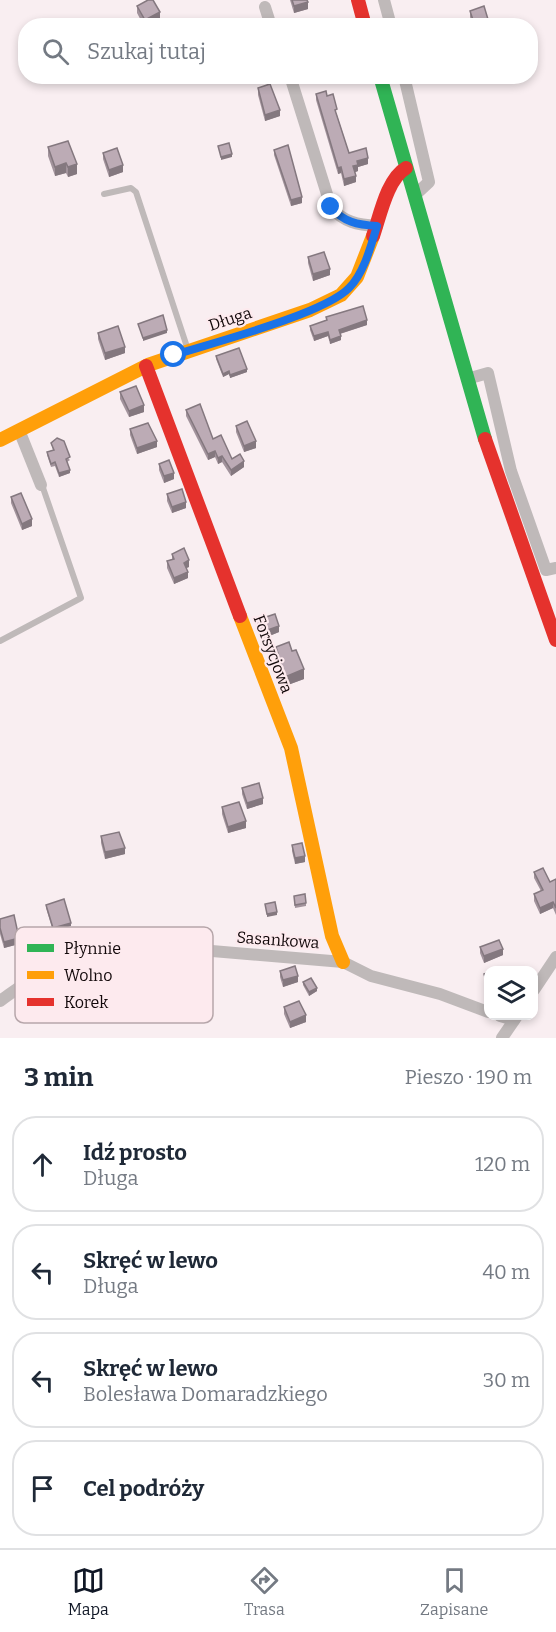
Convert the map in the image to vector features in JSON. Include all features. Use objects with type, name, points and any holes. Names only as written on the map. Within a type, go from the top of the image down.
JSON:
[{"type":"street","points":[[358,0],[364,18]]},
{"type":"street","points":[[384,0],[389,18]]},
{"type":"street","points":[[265,7],[268,18]]},
{"type":"street","points":[[293,84],[331,207],[343,219],[355,224],[377,226]]},
{"type":"street","points":[[382,84],[467,379],[518,540],[556,640]]},
{"type":"street","points":[[406,84],[429,183],[415,195]]},
{"type":"street","name":"Długa","points":[[0,440],[146,366],[303,313],[341,295],[357,277],[396,177],[406,168]]},
{"type":"street","name":"Forsycjowa","points":[[146,366],[185,474],[291,748],[332,936],[343,962]]},
{"type":"street","points":[[467,379],[488,373],[511,471],[551,569]]},
{"type":"street","points":[[19,430],[41,485]]},
{"type":"street","name":"Sasankowa","points":[[213,950],[343,962],[371,976],[440,994],[484,1010]]},
{"type":"street","points":[[538,984],[556,957]]},
{"type":"street","name":"Sasankowa","points":[[0,1001],[15,991]]},
{"type":"street","points":[[502,1038],[515,1020]]},
{"type":"lane","points":[[105,194],[131,188],[136,192],[188,351]]},
{"type":"lane","points":[[0,641],[81,598],[41,485]]},
{"type":"building","points":[[153,0],[160,12],[144,18],[137,6]]},
{"type":"building","points":[[292,0],[307,0],[308,2],[294,6]]},
{"type":"building","points":[[484,6],[488,18],[472,18],[470,11]]},
{"type":"building","points":[[270,84],[280,110],[265,115],[258,88]]},
{"type":"building","points":[[326,91],[327,96],[333,94],[337,109],[335,110],[349,153],[366,148],[368,158],[357,161],[358,165],[353,166],[356,176],[344,179],[341,167],[338,168],[316,94]]},
{"type":"building","points":[[68,141],[77,164],[68,167],[66,163],[55,167],[48,147]]},
{"type":"building","points":[[229,143],[232,154],[221,157],[218,146]]},
{"type":"building","points":[[288,145],[302,197],[291,200],[274,150]]},
{"type":"building","points":[[117,148],[123,165],[109,170],[103,153]]},
{"type":"building","points":[[324,252],[330,269],[313,274],[308,257]]},
{"type":"building","points":[[363,306],[367,320],[339,330],[341,336],[330,340],[328,332],[314,336],[310,326],[327,320],[326,317]]},
{"type":"building","points":[[163,315],[167,330],[143,338],[138,324]]},
{"type":"building","points":[[118,326],[125,347],[105,353],[98,333]]},
{"type":"building","points":[[239,348],[247,369],[230,375],[229,371],[223,374],[216,356]]},
{"type":"building","points":[[136,386],[144,405],[129,411],[120,392]]},
{"type":"building","points":[[200,404],[213,439],[221,435],[232,459],[240,454],[244,461],[231,470],[222,456],[218,458],[215,451],[208,454],[186,410]]},
{"type":"building","points":[[247,421],[256,441],[244,446],[236,426]]},
{"type":"building","points":[[148,423],[157,441],[137,448],[130,429]]},
{"type":"building","points":[[57,438],[64,441],[70,457],[66,459],[70,470],[59,473],[55,462],[51,464],[47,452],[54,450],[51,443]]},
{"type":"building","points":[[169,460],[174,473],[164,476],[159,464]]},
{"type":"building","points":[[182,489],[186,502],[172,507],[167,494]]},
{"type":"building","points":[[21,493],[32,519],[22,524],[11,497]]},
{"type":"building","points":[[184,548],[189,560],[184,563],[188,572],[174,578],[167,561],[174,559],[172,554]]},
{"type":"building","points":[[275,614],[279,626],[262,632],[257,620]]},
{"type":"building","points":[[289,642],[292,651],[296,650],[304,669],[285,677],[276,647]]},
{"type":"building","points":[[259,783],[263,798],[247,803],[242,788]]},
{"type":"building","points":[[239,802],[246,821],[228,827],[222,807]]},
{"type":"building","points":[[119,832],[125,848],[105,852],[101,836]]},
{"type":"building","points":[[302,843],[305,856],[295,858],[292,845]]},
{"type":"building","points":[[543,868],[550,882],[556,879],[556,908],[553,902],[540,908],[534,894],[543,890],[534,872]]},
{"type":"building","points":[[305,894],[306,903],[295,905],[294,896]]},
{"type":"building","points":[[64,899],[71,923],[53,927],[46,905]]},
{"type":"building","points":[[275,902],[277,912],[267,914],[265,904]]},
{"type":"building","points":[[14,915],[17,927],[15,939],[4,942],[0,919]]},
{"type":"building","points":[[499,940],[503,949],[484,956],[480,947]]},
{"type":"building","points":[[295,966],[298,976],[283,980],[280,971]]},
{"type":"building","points":[[311,978],[317,988],[309,992],[303,982]]},
{"type":"building","points":[[299,1001],[306,1015],[290,1022],[284,1007]]},
{"type":"traffic: fast","points":[[382,84],[485,439]]},
{"type":"traffic: slow","points":[[0,440],[148,365],[310,310],[341,295],[357,277],[373,236]]},
{"type":"traffic: slow","points":[[240,616],[291,748],[332,936],[343,962]]},
{"type":"traffic: jam","points":[[358,0],[363,18]]},
{"type":"traffic: jam","points":[[373,236],[389,189],[399,173],[406,168]]},
{"type":"traffic: jam","points":[[146,366],[240,616]]},
{"type":"traffic: jam","points":[[485,439],[556,640]]},
{"type":"route","points":[[174,355],[321,306],[350,287],[357,277],[377,226],[355,224],[343,219],[331,207]]}]
